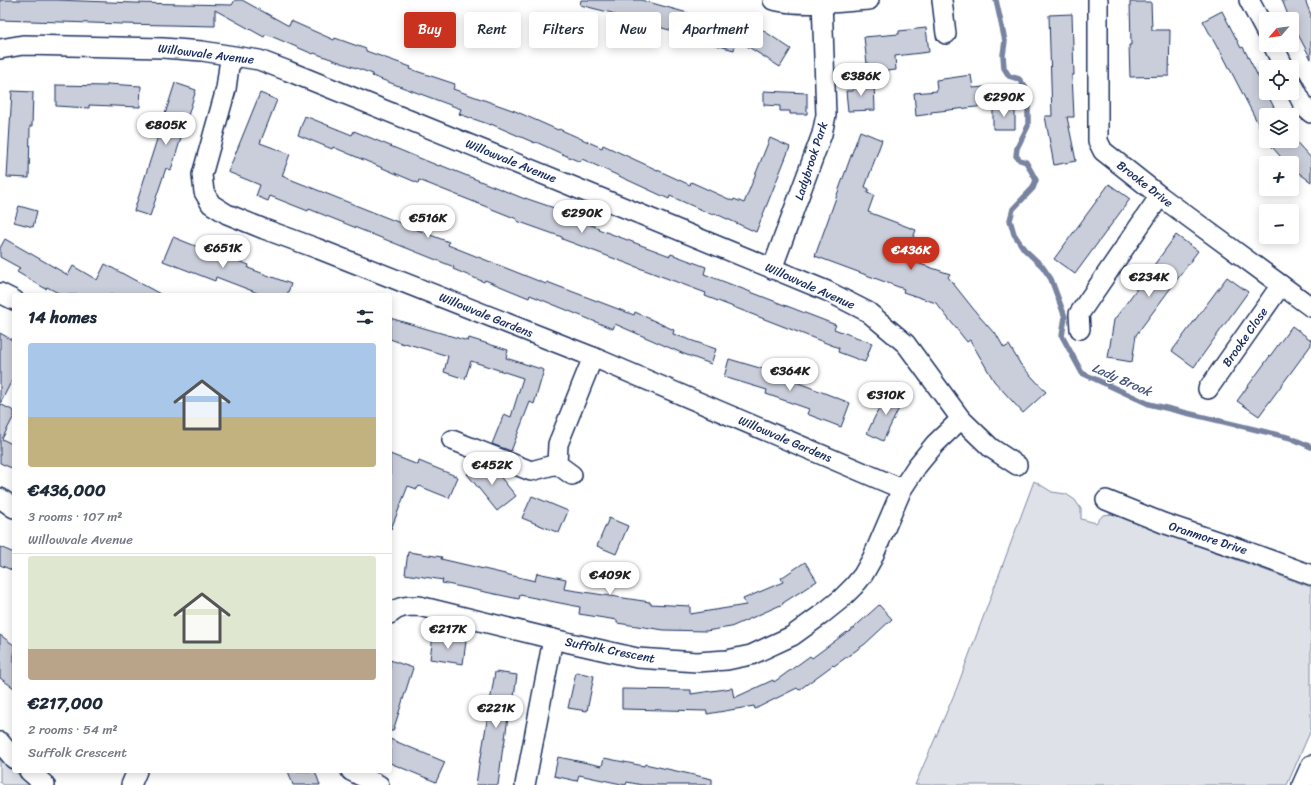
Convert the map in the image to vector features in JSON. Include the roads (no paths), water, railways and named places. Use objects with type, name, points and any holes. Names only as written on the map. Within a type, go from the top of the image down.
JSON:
[{"type":"street","points":[[772,0],[781,2],[869,0]]},
{"type":"street","points":[[942,0],[946,34]]},
{"type":"street","name":"Brooke Drive","points":[[1098,0],[1098,141],[1103,151],[1160,196],[1311,307]]},
{"type":"street","points":[[1249,0],[1259,19]]},
{"type":"street","name":"Ladybrook Park","points":[[772,269],[822,134],[826,115],[822,2]]},
{"type":"street","name":"Willowvale Avenue","points":[[0,49],[23,45],[163,48],[202,51],[259,60],[550,177],[827,291],[868,312],[906,344],[960,419],[992,448],[1016,465]]},
{"type":"street","name":"Willowvale Gardens","points":[[236,57],[229,66],[226,89],[202,176],[204,192],[211,204],[227,214],[264,229],[593,357],[902,489]]},
{"type":"street","points":[[1299,96],[1305,108],[1311,113]]},
{"type":"street","points":[[1080,329],[1079,314],[1160,196]]},
{"type":"street","name":"Brooke Close","points":[[1208,389],[1281,285]]},
{"type":"street","points":[[0,293],[12,299]]},
{"type":"street","points":[[452,440],[531,471],[564,470],[558,444],[593,357]]},
{"type":"street","name":"Suffolk Crescent","points":[[392,612],[396,608],[419,606],[637,658],[697,662],[726,660],[751,654],[792,636],[821,616],[854,586],[863,575],[872,559],[902,489],[917,466],[935,444],[960,419]]},
{"type":"street","points":[[0,498],[12,507]]},
{"type":"street","name":"Oranmore Drive","points":[[1106,500],[1163,523],[1311,575]]},
{"type":"street","points":[[525,785],[553,639]]},
{"type":"street","points":[[0,742],[12,757]]},
{"type":"street","points":[[1302,785],[1311,765]]},
{"type":"street","points":[[30,773],[45,785]]},
{"type":"street","points":[[131,785],[136,773]]},
{"type":"street","points":[[355,773],[379,785]]},
{"type":"waterway","name":"Lady Brook","points":[[996,0],[1005,41],[1003,55],[1004,68],[1009,76],[1019,79],[1025,87],[1028,102],[1028,126],[1017,148],[1016,156],[1020,160],[1026,162],[1036,180],[1033,188],[1013,209],[1010,220],[1014,234],[1024,249],[1042,266],[1051,279],[1065,317],[1062,336],[1082,373],[1149,404],[1291,438],[1311,447]]}]
